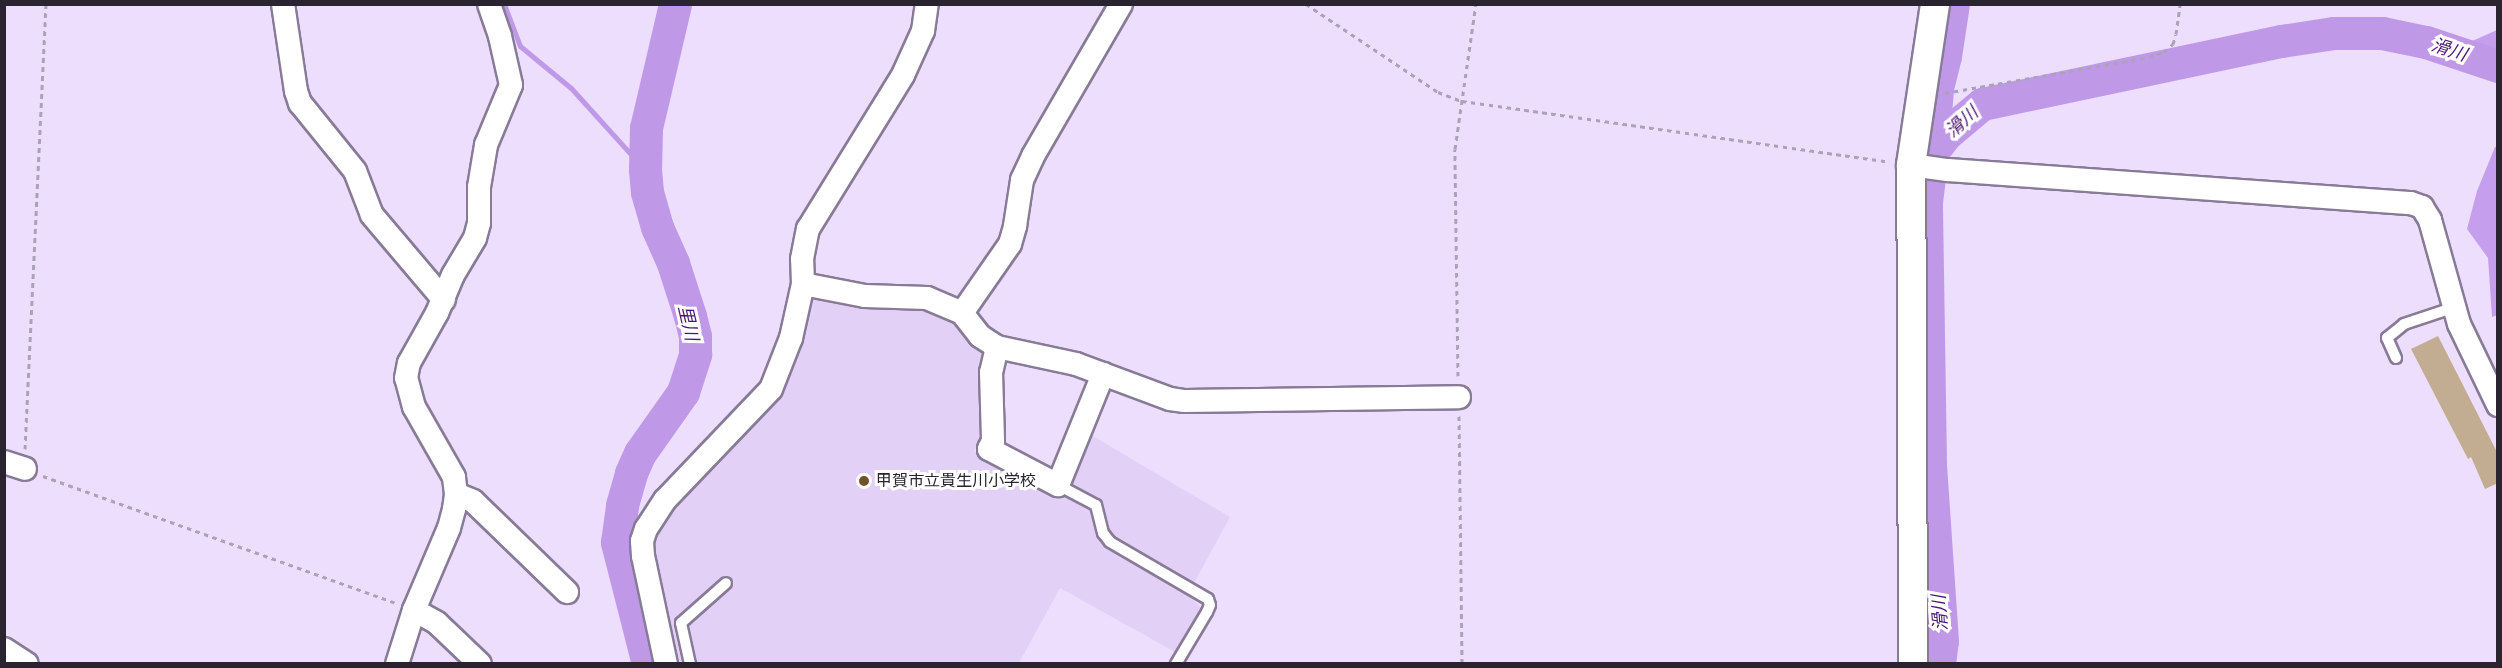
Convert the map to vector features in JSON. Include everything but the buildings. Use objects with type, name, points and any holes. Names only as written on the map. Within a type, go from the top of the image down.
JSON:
[{"type":"street","points":[[282,4],[300,103],[355,171],[372,215],[444,300]]},
{"type":"street","points":[[397,663],[414,610],[449,528],[456,494],[454,477],[411,401],[406,378],[409,363],[444,300],[453,274],[475,238],[479,224],[479,187],[486,145],[510,85],[500,36],[489,4]]},
{"type":"street","points":[[666,663],[643,556],[646,529],[665,500],[771,389],[791,338],[803,285],[804,249],[814,216],[903,75],[923,31],[927,4]]},
{"type":"street","points":[[962,313],[1010,244],[1022,180],[1033,156],[1121,4]]},
{"type":"street","points":[[1913,663],[1917,166],[1923,90],[1935,4]]},
{"type":"street","points":[[1917,166],[2411,203],[2422,207],[2430,220],[2459,324],[2498,405]]},
{"type":"street","points":[[803,285],[865,296],[927,298],[962,313],[980,336],[997,347],[1076,364],[1170,399],[1185,401],[1459,397]]},
{"type":"street","points":[[997,347],[991,372],[993,441],[989,449],[1058,485],[1103,374]]},
{"type":"street","points":[[456,494],[473,501],[567,592]]},
{"type":"street","points":[[414,610],[436,623],[480,663]]},
{"type":"street","points":[[4,649],[27,663]]},
{"type":"lane","points":[[2396,358],[2387,338],[2404,324],[2455,307]]},
{"type":"lane","points":[[1058,485],[1096,505],[1103,533],[1110,542],[1208,599],[1210,605],[1207,612],[1176,663]]},
{"type":"lane","points":[[690,663],[681,623],[726,584]]},
{"type":"path","points":[[46,4],[15,466],[414,610]]},
{"type":"path","points":[[1306,4],[1438,92],[1462,101],[1917,166]]},
{"type":"path","points":[[1462,101],[1476,4]]},
{"type":"path","points":[[1923,90],[1951,94],[2149,57],[2164,52],[2173,44],[2180,4]]},
{"type":"shaded area","points":[[2497,30],[2497,59],[2461,46]]},
{"type":"shaded area","points":[[2495,147],[2497,147],[2498,315],[2492,317],[2488,258],[2467,229],[2477,191]]},
{"type":"shaded area","name":"甲賀市立貴生川小学校","points":[[813,298],[926,305],[958,321],[987,350],[984,436],[974,451],[1063,495],[1086,432],[1230,517],[1188,594],[1201,608],[1175,652],[1060,588],[1019,663],[676,663],[650,556],[653,540],[672,503],[777,395]]},
{"type":"waterway","points":[[504,4],[520,46],[571,88],[645,170]]},
{"type":"waterway","name":"里川","points":[[648,664],[617,542],[622,505],[631,473],[640,453],[683,392],[695,354],[695,336],[690,316],[673,263],[657,227],[647,192],[645,170],[646,128],[675,4]]},
{"type":"waterway","points":[[1932,152],[1937,88],[1945,56],[1953,4]]},
{"type":"waterway","name":"滑川","points":[[1939,664],[1942,641],[1930,463],[1926,202],[1932,152],[1946,134],[1982,104],[2281,41],[2334,33],[2382,33],[2426,42],[2498,66]]},
{"type":"place","name":"甲賀市立貴生川小学校","points":[[864,481]]}]
